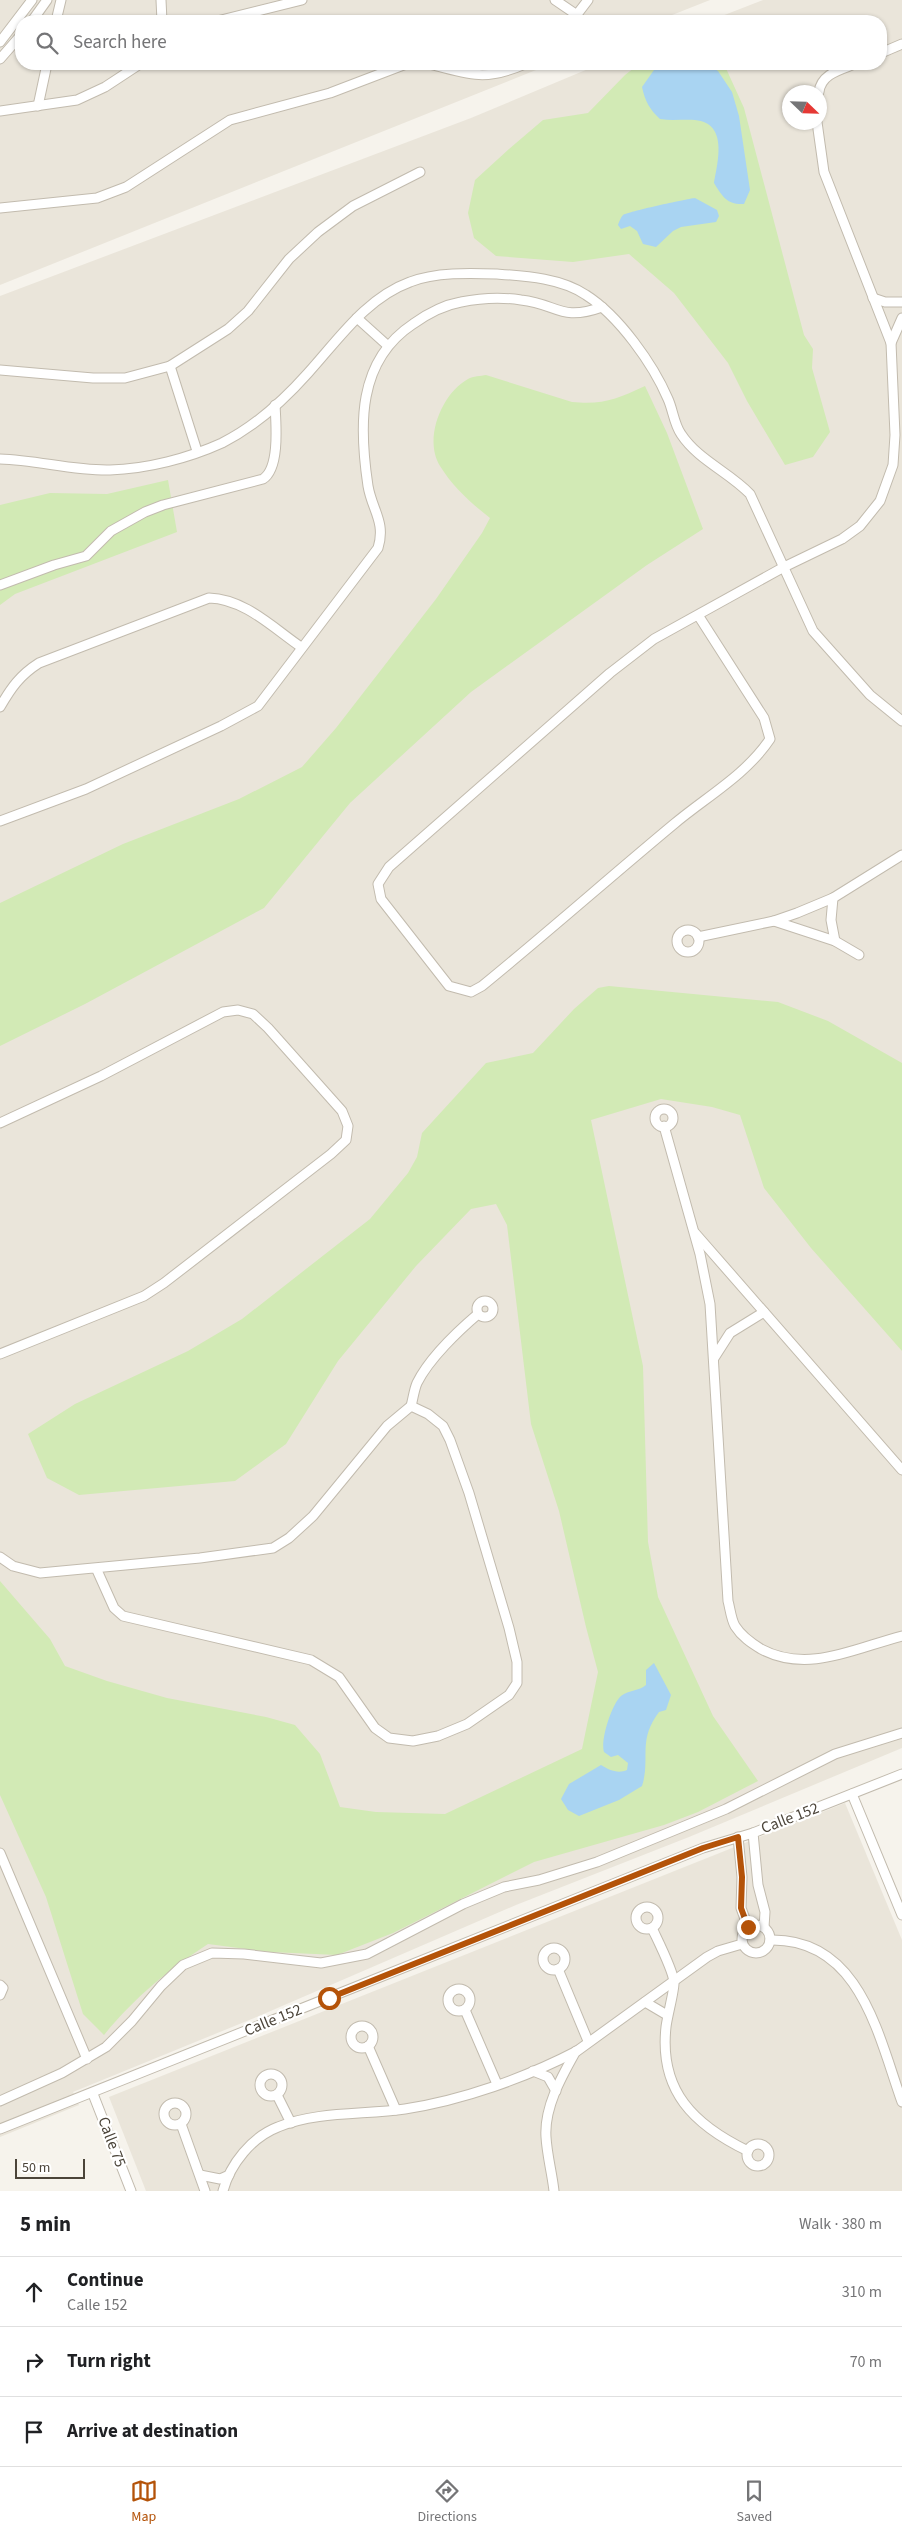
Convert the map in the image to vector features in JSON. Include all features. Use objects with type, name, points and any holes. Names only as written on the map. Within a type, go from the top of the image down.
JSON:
[{"type":"street","points":[[21,15],[32,0]]},
{"type":"street","points":[[36,15],[47,0]]},
{"type":"street","points":[[57,15],[61,0]]},
{"type":"street","points":[[161,0],[162,15]]},
{"type":"street","points":[[241,15],[302,0]]},
{"type":"street","points":[[556,0],[571,15]]},
{"type":"street","points":[[576,15],[588,0]]},
{"type":"street","points":[[0,42],[15,22]]},
{"type":"street","points":[[0,59],[15,41]]},
{"type":"street","points":[[887,50],[902,44]]},
{"type":"street","points":[[38,106],[46,70]]},
{"type":"street","points":[[0,111],[77,100],[130,70]]},
{"type":"street","points":[[0,208],[97,198],[126,187],[230,120],[330,93],[390,70]]},
{"type":"street","points":[[453,70],[473,75],[488,75],[505,70]]},
{"type":"street","points":[[820,85],[828,75],[840,70]]},
{"type":"street","points":[[698,615],[764,718],[770,739],[760,755],[737,775],[697,804],[482,986],[471,992],[449,986],[381,899],[378,884],[389,867],[610,673],[654,639],[784,567],[842,539],[860,526],[880,501],[894,465],[895,435],[891,343],[824,172],[818,130]]},
{"type":"street","points":[[0,370],[93,378],[125,378],[170,366],[228,329],[248,311],[289,259],[318,232],[353,206],[420,172]]},
{"type":"street","points":[[0,459],[110,470],[160,463],[223,442],[265,415],[306,376],[368,307],[390,291],[411,281],[467,274],[526,276],[549,281],[585,294],[602,307],[620,326],[657,376],[680,433],[700,455],[739,483],[750,494],[813,631],[870,695],[902,721]]},
{"type":"street","points":[[0,821],[86,789],[221,726],[258,706],[378,548],[382,535],[381,526],[368,489],[363,438],[364,406],[369,383],[387,344],[426,315],[458,302],[492,297],[523,300],[567,314],[588,312],[602,307]]},
{"type":"street","points":[[873,298],[885,302],[902,302]]},
{"type":"street","points":[[357,318],[387,344]]},
{"type":"street","points":[[891,343],[902,318]]},
{"type":"street","points":[[170,366],[197,451]]},
{"type":"street","points":[[0,585],[54,565],[86,556],[111,531],[146,512],[176,501],[263,479],[267,476],[274,457],[275,406]]},
{"type":"street","points":[[0,707],[13,684],[25,672],[39,663],[209,598],[232,601],[301,647]]},
{"type":"street","points":[[698,937],[774,921],[833,898],[902,856]]},
{"type":"street","points":[[833,898],[830,920],[835,941]]},
{"type":"street","points":[[774,921],[835,941],[859,955]]},
{"type":"street","points":[[0,1123],[101,1076],[223,1012],[238,1010],[253,1014],[268,1028],[342,1111],[348,1126],[346,1140],[331,1154],[164,1283],[144,1296],[0,1354]]},
{"type":"street","points":[[664,1126],[673,1165],[694,1233],[710,1304],[728,1600],[734,1626],[747,1641],[774,1656],[799,1661],[829,1658],[902,1636]]},
{"type":"street","points":[[694,1233],[902,1470]]},
{"type":"street","points":[[714,1358],[730,1333],[764,1312]]},
{"type":"street","points":[[0,1557],[13,1566],[40,1573],[273,1548],[289,1538],[313,1516],[387,1426],[412,1406],[417,1384],[431,1364],[460,1330],[478,1314]]},
{"type":"street","points":[[96,1568],[114,1608],[123,1616],[175,1626],[311,1660],[327,1668],[339,1677],[375,1728],[389,1738],[413,1741],[438,1736],[467,1724],[509,1695],[518,1683],[517,1662],[469,1493],[450,1440],[443,1426],[428,1414],[412,1406]]},
{"type":"street","points":[[0,2102],[87,2059],[106,2047],[161,1986],[183,1965],[212,1953],[244,1954],[321,1963],[367,1954],[464,1904],[504,1887],[538,1880],[597,1862],[726,1810],[835,1754],[902,1733]]},
{"type":"street","name":"Calle 152","points":[[0,2129],[93,2094],[685,1855],[753,1833],[902,1774]]},
{"type":"street","points":[[852,1794],[902,1915]]},
{"type":"street","points":[[753,1833],[758,1885],[765,1912],[764,1927],[770,1940],[766,1949],[757,1953],[748,1951],[742,1944],[742,1934],[748,1927],[756,1924],[764,1927]]},
{"type":"street","points":[[738,1837],[742,1877],[741,1908],[748,1927]]},
{"type":"street","points":[[0,1853],[87,2059]]},
{"type":"street","points":[[652,1928],[674,1982],[667,2015],[665,2050],[669,2074],[681,2100],[701,2123],[748,2150]]},
{"type":"street","points":[[770,1940],[796,1942],[810,1946],[825,1954],[848,1975],[866,2004],[902,2102]]},
{"type":"street","points":[[223,2191],[229,2175],[248,2148],[261,2136],[291,2123],[314,2118],[396,2110],[445,2101],[533,2070],[577,2050],[713,1954],[742,1944]]},
{"type":"street","points":[[558,1969],[588,2041]]},
{"type":"street","points":[[0,1985],[3,1988],[0,1996]]},
{"type":"street","points":[[645,2002],[667,2015]]},
{"type":"street","points":[[465,2010],[497,2084]]},
{"type":"street","points":[[368,2046],[396,2110]]},
{"type":"street","points":[[554,2191],[546,2136],[556,2091],[577,2050]]},
{"type":"street","points":[[533,2070],[548,2078],[556,2091]]},
{"type":"street","name":"Calle 75","points":[[93,2094],[131,2191]]},
{"type":"street","points":[[277,2095],[291,2123]]},
{"type":"street","points":[[181,2124],[206,2191]]},
{"type":"street","points":[[200,2175],[220,2179],[229,2175]]},
{"type":"shaded area","points":[[0,0],[710,0],[672,15],[15,15],[15,70],[536,70],[0,285]]},
{"type":"shaded area","points":[[763,0],[902,0],[902,1748],[689,1837],[516,1905],[259,2016],[73,2092],[79,2105],[0,2137],[0,296],[471,118],[586,70],[887,70],[887,15],[724,15]]},
{"type":"shaded area","points":[[845,1803],[902,1940],[902,2191],[146,2191],[109,2097]]},
{"type":"green space","points":[[631,70],[727,70],[744,108],[804,335],[813,349],[812,368],[830,432],[813,457],[785,465],[747,401],[728,363],[674,293],[629,254],[573,262],[496,256],[474,238],[468,213],[475,180],[543,120],[588,113]]},
{"type":"green space","points":[[486,375],[572,402],[583,403],[610,400],[645,386],[667,433],[703,529],[647,565],[471,692],[350,803],[264,908],[85,1004],[0,1046],[0,903],[123,844],[239,799],[302,767],[336,728],[436,599],[482,533],[490,518],[463,494],[440,466],[435,455],[435,430],[443,406],[450,395],[470,378]]},
{"type":"green space","points":[[168,480],[177,532],[15,594],[0,605],[0,505],[50,493],[107,494]]},
{"type":"green space","points":[[609,986],[778,1002],[828,1021],[902,1063],[902,1351],[811,1248],[764,1188],[740,1115],[712,1107],[661,1099],[591,1120],[643,1366],[648,1542],[658,1597],[713,1716],[758,1781],[698,1812],[664,1825],[534,1862],[393,1933],[337,1955],[270,1952],[208,1944],[152,1985],[104,2035],[83,2014],[46,1897],[0,1795],[0,1581],[50,1639],[65,1666],[107,1681],[167,1698],[266,1717],[295,1725],[320,1754],[340,1807],[376,1812],[445,1814],[582,1749],[598,1672],[559,1511],[531,1424],[507,1225],[496,1204],[471,1209],[416,1266],[338,1361],[286,1444],[235,1481],[79,1495],[47,1478],[28,1434],[75,1404],[188,1351],[242,1319],[370,1219],[408,1173],[417,1157],[422,1133],[486,1063],[533,1053],[574,1009],[598,988]]},
{"type":"water","points":[[654,70],[718,71],[732,92],[739,116],[750,190],[744,204],[733,203],[726,199],[714,183],[718,144],[717,135],[712,128],[705,123],[695,120],[660,119],[646,101],[642,87]]},
{"type":"water","points":[[695,198],[717,210],[719,216],[716,222],[681,227],[673,231],[656,247],[643,244],[637,231],[630,226],[621,229],[618,225],[622,216],[627,213]]},
{"type":"water","points":[[654,1663],[671,1695],[666,1710],[659,1712],[648,1732],[642,1786],[619,1800],[579,1816],[568,1810],[561,1799],[569,1784],[601,1765],[614,1771],[627,1770],[628,1763],[618,1755],[611,1757],[604,1752],[605,1731],[618,1700],[624,1694],[646,1685],[646,1670]]},
{"type":"route","points":[[329,1998],[703,1848],[738,1837],[742,1877],[741,1908],[748,1927]]}]
